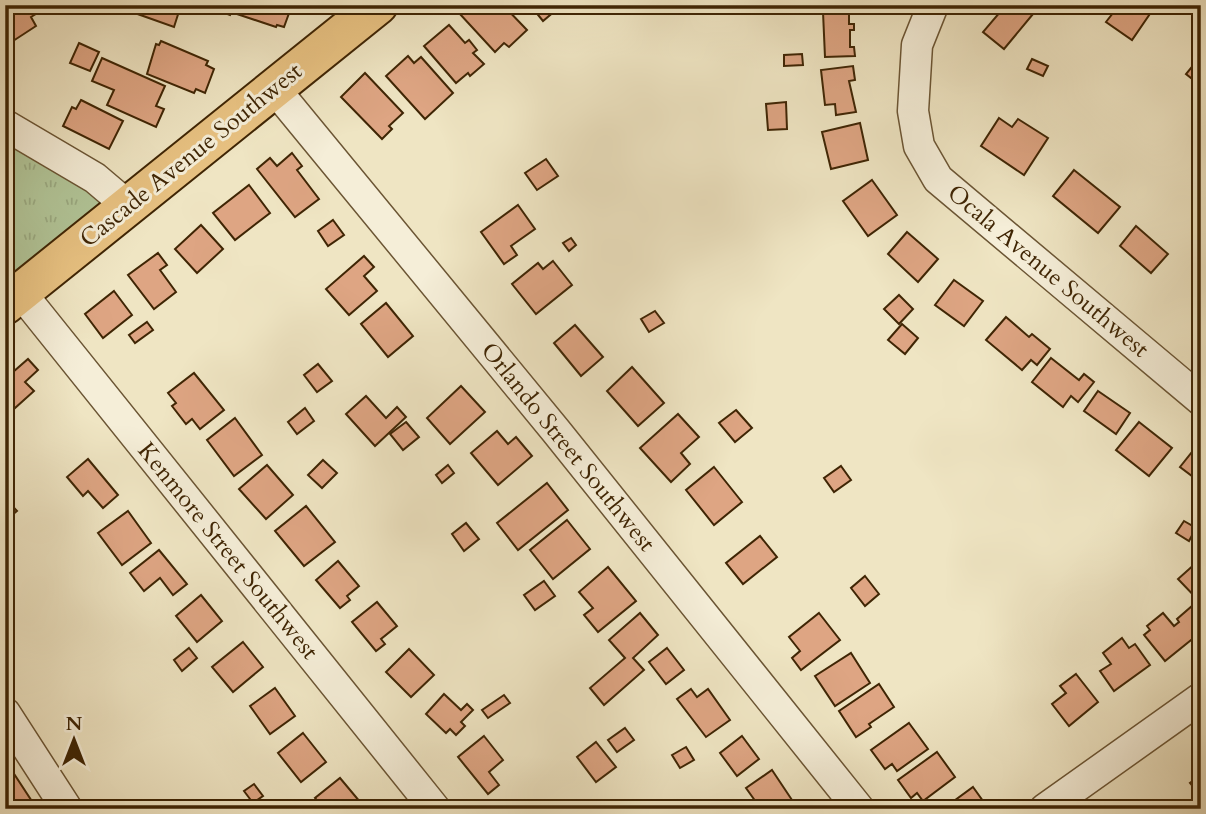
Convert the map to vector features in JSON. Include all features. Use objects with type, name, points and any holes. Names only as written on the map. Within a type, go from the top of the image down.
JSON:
[{"type":"main road","name":"Cascade Avenue Southwest","points":[[13,299],[377,5]]},
{"type":"street","name":"Ocala Avenue Southwest","points":[[933,5],[917,45],[913,111],[919,146],[938,179],[1201,400]]},
{"type":"street","name":"Orlando Street Southwest","points":[[274,88],[556,430],[859,809]]},
{"type":"street","points":[[5,125],[95,178],[128,206]]},
{"type":"street","name":"Kenmore Street Southwest","points":[[13,299],[435,809]]},
{"type":"street","points":[[1045,809],[1201,698]]},
{"type":"street","points":[[5,713],[67,809]]},
{"type":"green space","points":[[5,122],[139,200],[5,315]]},
{"type":"building","points":[[5,5],[41,5],[44,9],[31,17],[36,26],[10,43],[5,36]]},
{"type":"building","points":[[134,5],[181,5],[174,27],[132,12]]},
{"type":"building","points":[[292,5],[284,27],[276,27],[231,12],[230,15],[222,12],[223,7],[219,6]]},
{"type":"building","points":[[467,5],[503,5],[527,30],[509,47],[504,43],[495,52],[459,13]]},
{"type":"building","points":[[530,5],[562,5],[543,21]]},
{"type":"building","points":[[1006,5],[1023,5],[1033,14],[1004,49],[983,32]]},
{"type":"building","points":[[1102,5],[1156,5],[1132,40],[1106,22],[1113,13]]},
{"type":"building","points":[[823,12],[849,12],[849,24],[854,24],[854,30],[850,30],[850,47],[854,47],[855,56],[825,57]]},
{"type":"building","points":[[449,25],[465,43],[469,40],[477,50],[473,53],[484,64],[456,83],[424,46]]},
{"type":"building","points":[[161,41],[208,61],[206,65],[214,69],[205,93],[196,89],[194,93],[147,74],[156,44],[159,45]]},
{"type":"building","points":[[79,43],[99,52],[90,71],[70,63]]},
{"type":"building","points":[[1201,49],[1201,86],[1186,74],[1200,57],[1196,55]]},
{"type":"building","points":[[802,54],[803,65],[784,66],[784,55]]},
{"type":"building","points":[[408,56],[414,63],[421,57],[453,93],[425,119],[386,76]]},
{"type":"building","points":[[102,58],[165,86],[156,106],[164,109],[156,127],[107,105],[114,90],[92,81]]},
{"type":"building","points":[[1032,59],[1048,66],[1043,76],[1027,69]]},
{"type":"building","points":[[853,66],[855,80],[849,81],[856,112],[836,115],[835,104],[825,105],[821,70]]},
{"type":"building","points":[[365,73],[403,113],[389,126],[392,129],[382,139],[341,97]]},
{"type":"building","points":[[81,100],[123,121],[109,149],[63,126],[72,107],[76,109]]},
{"type":"building","points":[[786,102],[787,129],[768,130],[766,104]]},
{"type":"building","points":[[999,118],[1012,127],[1018,119],[1048,138],[1024,175],[981,146]]},
{"type":"building","points":[[860,123],[868,160],[831,169],[822,132]]},
{"type":"building","points":[[292,153],[302,166],[297,170],[319,199],[295,217],[257,169],[270,158],[277,166]]},
{"type":"building","points":[[546,159],[558,176],[537,190],[525,173]]},
{"type":"building","points":[[1074,170],[1120,207],[1098,233],[1053,196]]},
{"type":"building","points":[[872,180],[897,215],[868,236],[843,201]]},
{"type":"building","points":[[249,185],[270,213],[235,240],[213,213]]},
{"type":"building","points":[[518,205],[535,229],[511,246],[517,255],[504,264],[481,232]]},
{"type":"building","points":[[333,220],[344,235],[328,246],[318,231]]},
{"type":"building","points":[[201,225],[223,249],[197,273],[175,249]]},
{"type":"building","points":[[1136,226],[1168,254],[1151,273],[1120,246]]},
{"type":"building","points":[[907,232],[938,259],[918,282],[888,254]]},
{"type":"building","points":[[571,238],[576,245],[569,251],[563,243]]},
{"type":"building","points":[[158,253],[167,265],[160,270],[176,292],[154,309],[128,275]]},
{"type":"building","points":[[364,256],[374,267],[364,276],[377,291],[349,315],[326,289]]},
{"type":"building","points":[[553,261],[572,285],[536,314],[512,284],[538,263],[543,269]]},
{"type":"building","points":[[954,280],[983,301],[964,326],[935,305]]},
{"type":"building","points":[[114,291],[132,315],[103,338],[85,314]]},
{"type":"building","points":[[899,295],[913,309],[899,324],[884,309]]},
{"type":"building","points":[[386,303],[413,336],[388,357],[361,324]]},
{"type":"building","points":[[655,311],[664,323],[649,332],[641,319]]},
{"type":"building","points":[[1006,317],[1029,337],[1032,334],[1050,349],[1037,365],[1031,360],[1022,370],[986,340]]},
{"type":"building","points":[[147,322],[153,330],[135,343],[129,335]]},
{"type":"building","points":[[902,324],[918,338],[905,354],[888,340]]},
{"type":"building","points":[[575,325],[603,357],[581,376],[554,343]]},
{"type":"building","points":[[1051,358],[1079,380],[1084,374],[1094,382],[1078,402],[1071,396],[1063,407],[1032,382]]},
{"type":"building","points":[[28,359],[38,370],[25,382],[34,391],[15,408],[5,397],[5,379]]},
{"type":"building","points":[[318,364],[332,381],[317,392],[304,375]]},
{"type":"building","points":[[632,367],[664,403],[638,426],[607,391]]},
{"type":"building","points":[[194,373],[224,410],[200,429],[192,419],[186,424],[172,406],[176,403],[168,393]]},
{"type":"building","points":[[461,386],[485,412],[450,444],[427,418]]},
{"type":"building","points":[[1098,391],[1130,413],[1116,434],[1084,411]]},
{"type":"building","points":[[366,396],[386,418],[397,407],[406,417],[375,446],[346,414]]},
{"type":"building","points":[[305,408],[314,421],[297,434],[288,422]]},
{"type":"building","points":[[736,410],[752,428],[735,442],[719,423]]},
{"type":"building","points":[[678,414],[699,437],[681,453],[690,464],[671,482],[640,448]]},
{"type":"building","points":[[235,418],[262,455],[234,476],[207,440]]},
{"type":"building","points":[[406,422],[419,437],[403,450],[390,434]]},
{"type":"building","points":[[1139,422],[1172,448],[1149,476],[1116,450]]},
{"type":"building","points":[[497,431],[508,444],[516,437],[532,456],[498,485],[471,453]]},
{"type":"building","points":[[1192,452],[1201,459],[1201,465],[1192,476],[1180,467]]},
{"type":"building","points":[[88,459],[118,495],[103,508],[88,491],[83,496],[67,477]]},
{"type":"building","points":[[323,460],[337,473],[322,488],[308,475]]},
{"type":"building","points":[[267,465],[293,495],[266,519],[239,489]]},
{"type":"building","points":[[448,465],[454,473],[442,483],[436,475]]},
{"type":"building","points":[[841,466],[851,480],[834,492],[824,478]]},
{"type":"building","points":[[714,467],[742,502],[714,525],[686,490]]},
{"type":"building","points":[[547,483],[568,510],[518,550],[497,523]]},
{"type":"building","points":[[5,498],[17,511],[5,521]]},
{"type":"building","points":[[306,506],[335,542],[304,566],[275,531]]},
{"type":"building","points":[[128,511],[151,543],[122,565],[98,533]]},
{"type":"building","points":[[567,520],[590,549],[553,579],[530,550]]},
{"type":"building","points":[[1184,521],[1196,528],[1189,541],[1176,533]]},
{"type":"building","points":[[466,523],[479,539],[464,551],[452,534]]},
{"type":"building","points":[[760,536],[777,557],[743,584],[726,563]]},
{"type":"building","points":[[159,550],[187,584],[173,595],[160,578],[144,591],[130,573]]},
{"type":"building","points":[[338,561],[359,586],[347,596],[350,600],[340,608],[316,580]]},
{"type":"building","points":[[1196,563],[1201,569],[1201,603],[1178,579]]},
{"type":"building","points":[[608,567],[636,601],[598,632],[584,615],[593,608],[579,592]]},
{"type":"building","points":[[865,576],[879,594],[865,606],[851,588]]},
{"type":"building","points":[[544,581],[555,596],[535,610],[524,595]]},
{"type":"building","points":[[201,595],[222,621],[197,642],[176,616]]},
{"type":"building","points":[[377,602],[397,626],[381,639],[385,644],[376,651],[352,622]]},
{"type":"building","points":[[1192,606],[1201,616],[1201,632],[1165,661],[1144,635],[1150,630],[1147,626],[1163,613],[1174,626],[1179,622],[1177,619]]},
{"type":"building","points":[[640,613],[658,635],[633,658],[644,670],[604,705],[590,688],[625,658],[609,640]]},
{"type":"building","points":[[819,613],[840,640],[801,670],[792,658],[800,651],[789,637]]},
{"type":"building","points":[[1122,638],[1129,648],[1135,644],[1150,665],[1114,691],[1100,671],[1111,664],[1103,653]]},
{"type":"building","points":[[243,642],[263,667],[233,692],[212,667]]},
{"type":"building","points":[[189,648],[197,658],[182,671],[174,660]]},
{"type":"building","points":[[667,648],[684,670],[666,684],[649,662]]},
{"type":"building","points":[[409,649],[434,675],[411,697],[386,672]]},
{"type":"building","points":[[851,653],[870,683],[835,706],[815,676]]},
{"type":"building","points":[[1076,674],[1098,702],[1069,726],[1052,704],[1066,693],[1060,686]]},
{"type":"building","points":[[879,684],[894,707],[869,724],[871,727],[856,737],[839,711]]},
{"type":"building","points":[[275,688],[295,716],[270,734],[250,706]]},
{"type":"building","points":[[691,689],[697,697],[708,689],[730,720],[706,737],[677,699]]},
{"type":"building","points":[[444,694],[461,710],[467,704],[473,710],[461,722],[465,726],[456,735],[450,729],[446,733],[426,714]]},
{"type":"building","points":[[504,695],[510,703],[488,718],[482,710]]},
{"type":"building","points":[[909,723],[928,749],[897,771],[892,764],[885,769],[871,750]]},
{"type":"building","points":[[625,728],[634,740],[617,752],[608,740]]},
{"type":"building","points":[[303,733],[326,762],[301,782],[278,753]]},
{"type":"building","points":[[484,736],[503,760],[489,772],[499,785],[488,794],[458,757]]},
{"type":"building","points":[[742,736],[759,759],[737,776],[720,753]]},
{"type":"building","points":[[596,742],[616,767],[596,782],[577,757]]},
{"type":"building","points":[[686,747],[694,760],[680,768],[672,755]]},
{"type":"building","points":[[937,752],[955,777],[923,801],[917,793],[911,798],[898,780]]},
{"type":"building","points":[[5,760],[37,809],[5,809]]},
{"type":"building","points":[[772,770],[794,803],[787,809],[761,809],[746,788]]},
{"type":"building","points":[[1201,775],[1201,796],[1190,783]]},
{"type":"building","points":[[340,778],[366,809],[324,809],[315,798]]},
{"type":"building","points":[[254,784],[263,796],[253,803],[244,791]]},
{"type":"building","points":[[973,787],[983,801],[977,805],[980,809],[943,809]]}]
